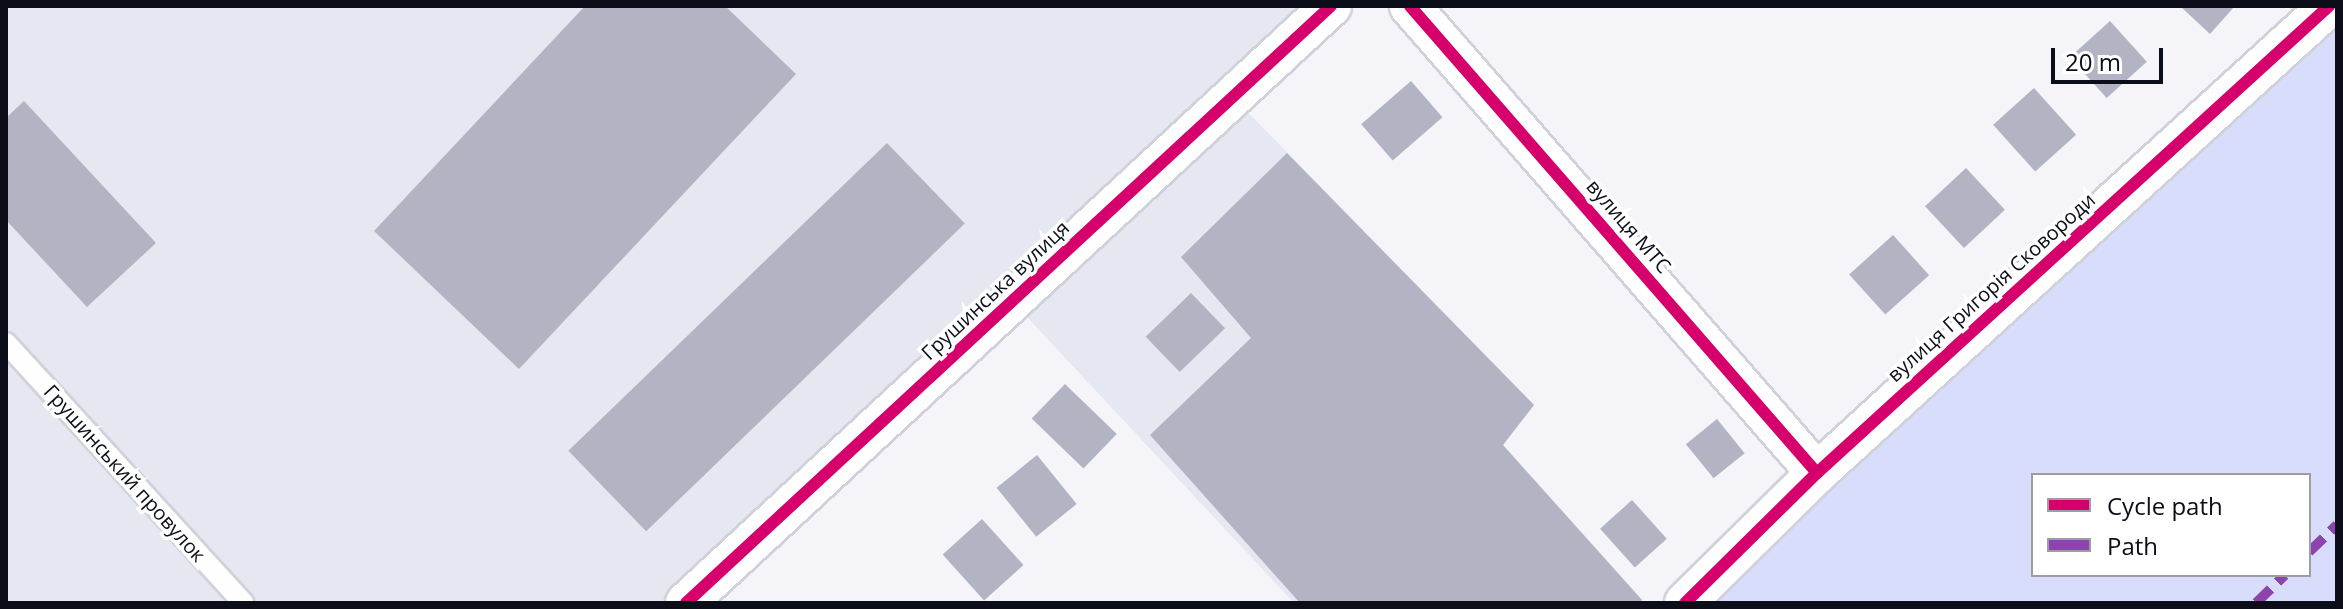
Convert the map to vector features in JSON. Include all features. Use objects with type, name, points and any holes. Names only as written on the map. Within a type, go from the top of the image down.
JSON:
[{"type":"street","name":"Грушинська вулиця","points":[[686,603],[1331,6]]},
{"type":"street","name":"вулиця МТС","points":[[1410,6],[1817,473]]},
{"type":"street","name":"вулиця Григорія Сковороди","points":[[1685,603],[1817,473],[2329,6]]},
{"type":"lane","name":"Грушинський провулок","points":[[6,343],[243,603]]},
{"type":"shaded area","points":[[6,6],[1331,6],[1233,97],[1534,405],[1503,445],[1645,603],[1294,603],[1012,301],[686,603],[6,603]]},
{"type":"shaded area","points":[[2337,6],[2337,603],[1685,603]]},
{"type":"building","points":[[585,6],[725,6],[796,74],[519,369],[374,231]]},
{"type":"building","points":[[2180,6],[2235,6],[2210,34]]},
{"type":"building","points":[[2110,21],[2147,62],[2107,98],[2070,57]]},
{"type":"building","points":[[1411,81],[1442,117],[1393,161],[1361,124]]},
{"type":"building","points":[[2034,88],[2076,135],[2035,172],[1993,125]]},
{"type":"building","points":[[24,101],[156,243],[87,307],[6,220],[6,118]]},
{"type":"building","points":[[887,143],[965,224],[646,531],[568,451]]},
{"type":"building","points":[[1287,153],[1534,405],[1503,445],[1642,600],[1638,603],[1300,603],[1150,435],[1251,338],[1181,257]]},
{"type":"building","points":[[1966,168],[2005,210],[1964,248],[1925,206]]},
{"type":"building","points":[[1893,235],[1929,275],[1885,315],[1849,274]]},
{"type":"building","points":[[1191,293],[1225,328],[1180,372],[1146,337]]},
{"type":"building","points":[[1065,384],[1117,434],[1083,469],[1032,419]]},
{"type":"building","points":[[1717,419],[1745,453],[1714,478],[1686,444]]},
{"type":"building","points":[[1037,455],[1077,504],[1036,537],[997,488]]},
{"type":"building","points":[[1632,500],[1667,539],[1635,567],[1600,529]]},
{"type":"building","points":[[982,519],[1023,565],[984,601],[943,554]]},
{"type":"marked path","points":[[2311,550],[2337,525]]},
{"type":"marked path","points":[[2256,603],[2283,577]]},
{"type":"cycle path","points":[[686,603],[1331,6]]},
{"type":"cycle path","points":[[1410,6],[1817,473]]},
{"type":"cycle path","points":[[1685,603],[1817,473],[2329,6]]}]
